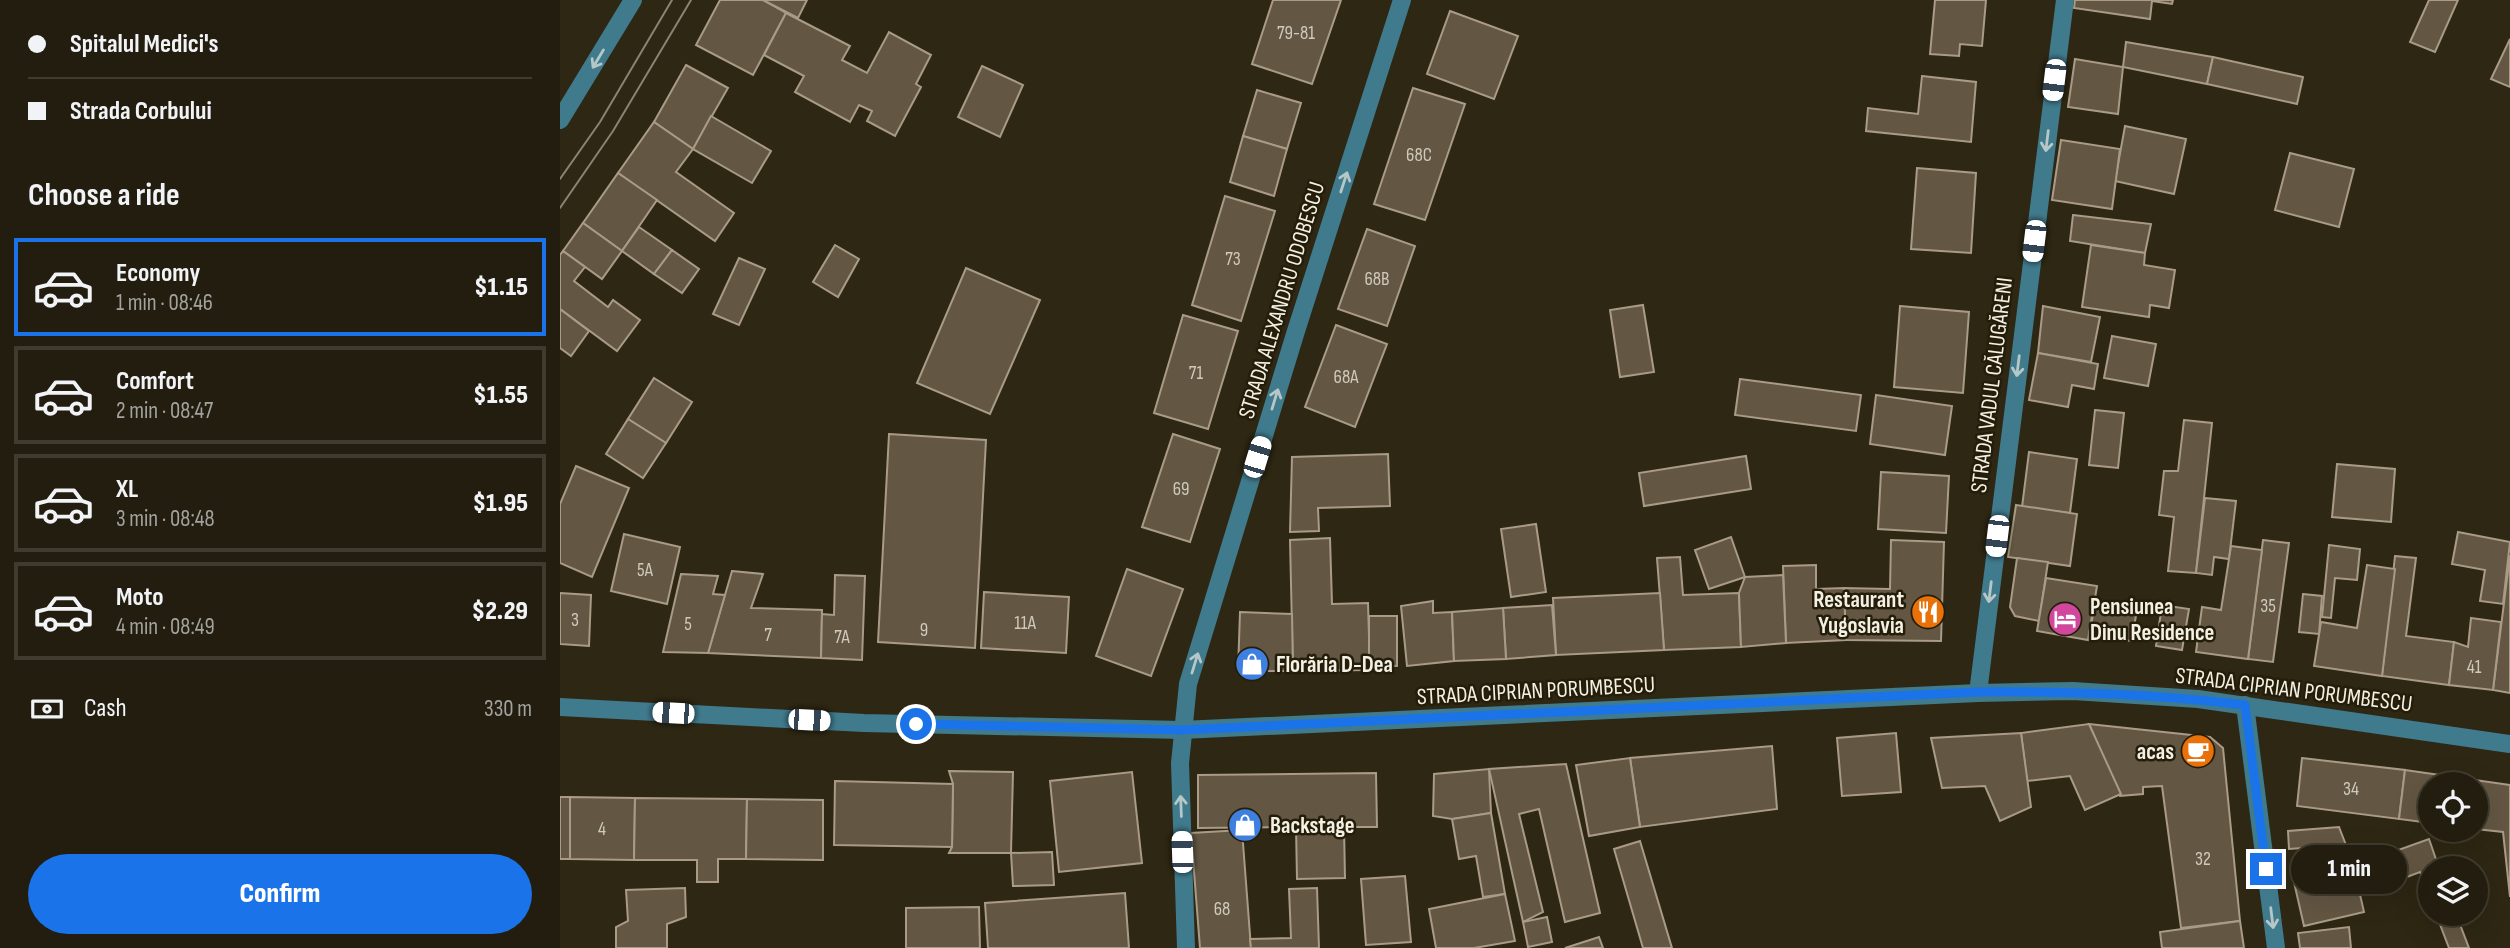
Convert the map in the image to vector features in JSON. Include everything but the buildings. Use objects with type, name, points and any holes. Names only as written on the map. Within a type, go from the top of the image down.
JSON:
[{"type":"street","points":[[560,120],[633,0]]},
{"type":"street","name":"STRADA ALEXANDRU ODOBESCU","points":[[1185,948],[1180,763],[1188,684],[1296,331],[1402,0]]},
{"type":"street","name":"STRADA VADUL CĂLUGĂRENI","points":[[1978,692],[2065,0]]},
{"type":"street","name":"STRADA CIPRIAN PORUMBESCU","points":[[560,707],[864,723],[1182,730],[1978,692],[2073,691],[2245,705],[2510,744]]},
{"type":"street","points":[[2245,705],[2276,948]]},
{"type":"tram line","points":[[560,179],[600,122],[672,0]]},
{"type":"tram line","points":[[560,208],[613,131],[691,0]]},
{"type":"place","name":"Restaurant Yugoslavia","points":[[1928,612]]},
{"type":"place","name":"Pensiunea Dinu Residence","points":[[2065,619]]},
{"type":"place","name":"Florăria D-Dea","points":[[1252,664]]},
{"type":"place","name":"acas","points":[[2198,751]]},
{"type":"place","name":"Backstage","points":[[1245,825]]},
{"type":"route","points":[[916,724],[1182,730],[1824,702],[1978,692],[2073,691],[2198,699],[2245,705],[2266,869]]}]
